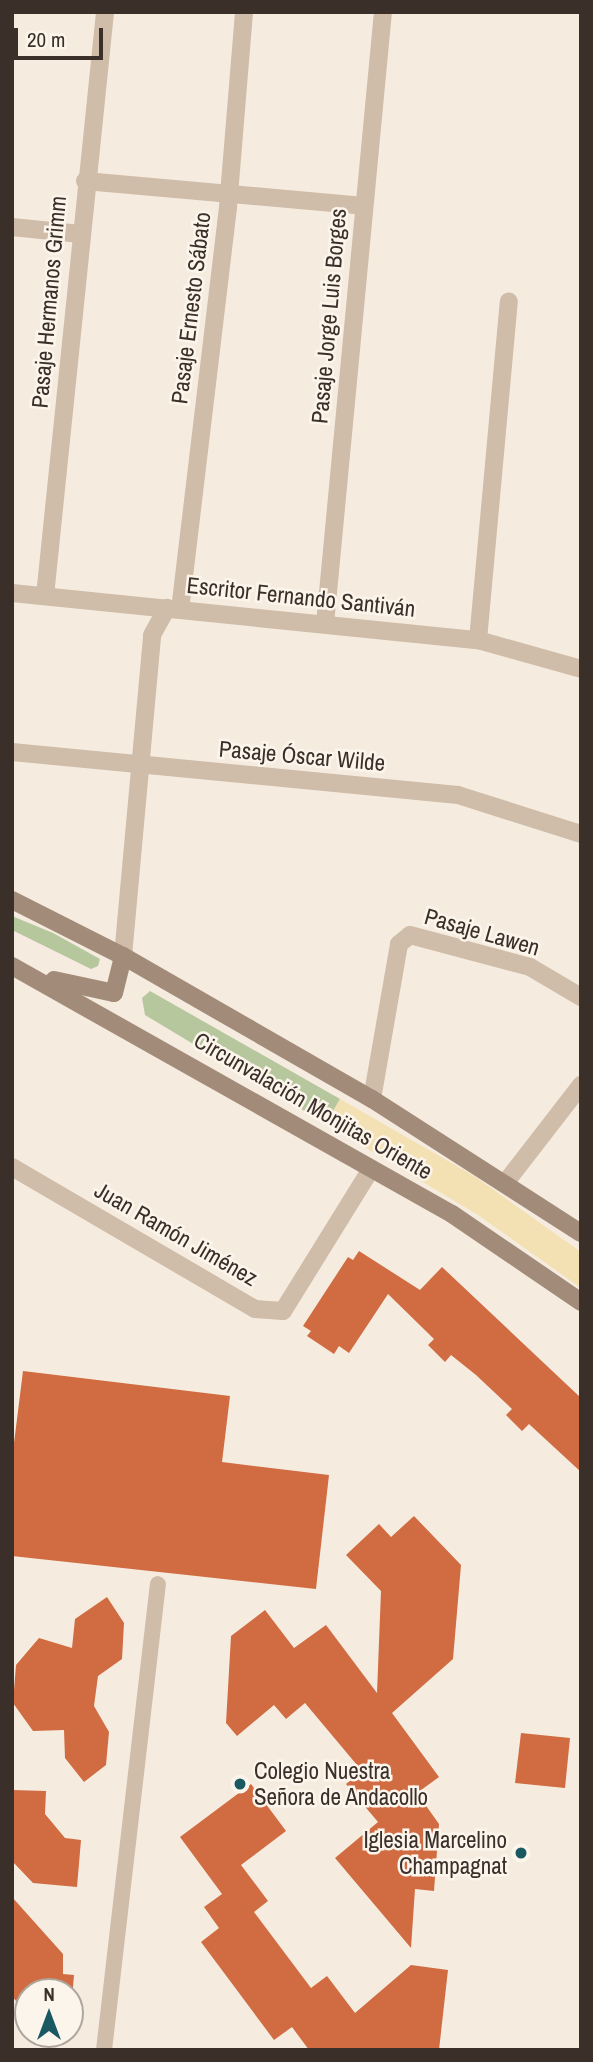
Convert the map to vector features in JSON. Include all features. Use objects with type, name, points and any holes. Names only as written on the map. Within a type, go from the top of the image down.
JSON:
[{"type":"street","name":"Pasaje Hermanos Grimm","points":[[45,596],[85,181],[105,12]]},
{"type":"street","name":"Pasaje Ernesto Sábato","points":[[174,609],[225,195],[244,12]]},
{"type":"street","name":"Pasaje Jorge Luis Borges","points":[[325,624],[383,12]]},
{"type":"street","points":[[85,181],[364,206]]},
{"type":"street","points":[[12,227],[81,234]]},
{"type":"street","points":[[478,640],[509,301]]},
{"type":"street","name":"Escritor Fernando Santiván","points":[[12,593],[478,640],[581,669]]},
{"type":"street","points":[[40,978],[114,993],[123,956],[152,635],[174,609]]},
{"type":"street","name":"Pasaje Óscar Wilde","points":[[12,752],[458,795],[581,834]]},
{"type":"street","name":"Circunvalación Monjitas Oriente","points":[[12,900],[123,956],[372,1099],[506,1182],[581,1233]]},
{"type":"street","name":"Pasaje Lawen","points":[[372,1099],[399,944],[410,935],[530,967],[581,997]]},
{"type":"street","name":"Circunvalación Monjitas Oriente","points":[[12,966],[40,978],[452,1214],[581,1302]]},
{"type":"street","points":[[506,1182],[581,1085]]},
{"type":"street","name":"Juan Ramón Jiménez","points":[[12,1167],[255,1309],[283,1311],[371,1169]]},
{"type":"lane","points":[[104,2050],[158,1584]]},
{"type":"green space","points":[[12,916],[53,933],[100,959],[98,966],[91,969],[12,930]]},
{"type":"green space","points":[[150,991],[340,1099],[326,1124],[145,1015],[142,998]]},
{"type":"sand","points":[[340,1099],[474,1176],[581,1252],[581,1288],[478,1215],[326,1124]]},
{"type":"building","points":[[359,1251],[420,1290],[442,1267],[581,1398],[581,1472],[529,1424],[522,1431],[506,1415],[512,1409],[476,1375],[451,1355],[445,1362],[428,1345],[434,1339],[388,1294],[349,1353],[339,1346],[334,1354],[307,1336],[311,1331],[303,1326],[348,1257],[353,1260]]},
{"type":"building","points":[[23,1371],[230,1396],[222,1462],[329,1475],[316,1589],[12,1556],[12,1459]]},
{"type":"building","points":[[414,1516],[461,1565],[453,1659],[392,1713],[439,1777],[417,1793],[439,1824],[434,1891],[415,1889],[411,1948],[335,1858],[378,1822],[346,1784],[362,1771],[305,1703],[286,1719],[274,1705],[237,1736],[226,1723],[231,1636],[265,1610],[294,1648],[326,1625],[377,1693],[381,1591],[346,1555],[379,1524],[391,1537]]},
{"type":"building","points":[[107,1597],[124,1623],[122,1659],[98,1676],[94,1706],[109,1732],[106,1765],[84,1782],[65,1758],[64,1730],[33,1731],[13,1703],[16,1665],[39,1638],[72,1648],[75,1619]]},
{"type":"building","points":[[521,1733],[570,1738],[565,1788],[515,1783]]},
{"type":"building","points":[[251,1784],[286,1831],[241,1865],[268,1901],[254,1912],[311,1988],[327,1976],[355,2013],[411,1965],[448,1970],[439,2050],[309,2050],[292,2027],[274,2040],[201,1942],[219,1928],[204,1907],[222,1894],[180,1837]]},
{"type":"building","points":[[12,1790],[46,1791],[45,1814],[65,1838],[81,1840],[77,1887],[33,1883],[12,1861]]},
{"type":"building","points":[[12,1897],[63,1954],[63,1974],[74,1975],[74,1978],[14,1978],[14,1998]]},
{"type":"place","name":"Colegio Nuestra Señora de Andacollo","points":[[240,1784]]},
{"type":"place","name":"Iglesia Marcelino Champagnat","points":[[521,1853]]}]
